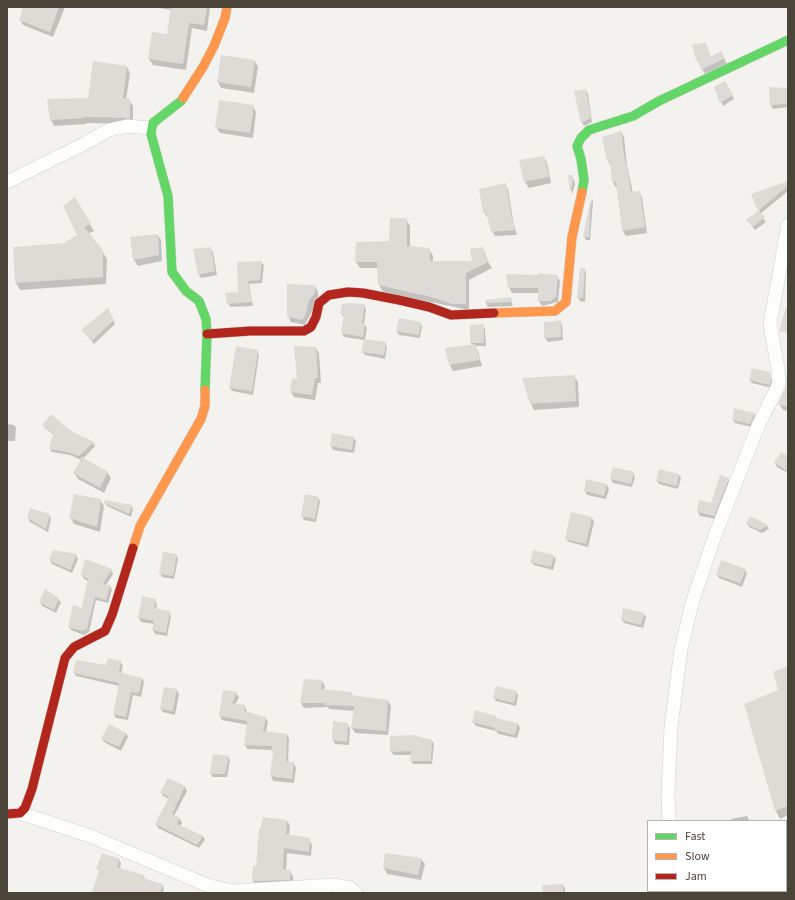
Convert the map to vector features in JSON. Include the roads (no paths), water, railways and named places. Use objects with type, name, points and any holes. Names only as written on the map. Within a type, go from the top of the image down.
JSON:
[{"type":"street","points":[[20,813],[25,808],[32,789],[65,658],[74,647],[105,631],[112,615],[140,526],[201,419],[205,406],[206,319],[199,301],[186,291],[172,272],[168,196],[151,140],[151,128],[154,122],[181,101],[203,67],[214,46],[225,18],[227,7]]},
{"type":"street","points":[[207,334],[250,330],[289,332],[304,331],[311,327],[316,317],[319,303],[329,295],[348,292],[363,293],[398,300],[451,314],[555,311],[566,302],[572,237],[584,180],[581,159],[577,146],[581,138],[590,130],[633,116],[659,101],[788,40]]},
{"type":"street","points":[[7,182],[109,130],[127,126],[151,128]]},
{"type":"street","points":[[670,820],[668,794],[671,726],[681,650],[692,603],[714,538],[758,426],[779,384],[778,369],[770,324],[788,225]]},
{"type":"street","points":[[7,814],[20,813],[90,836],[207,885],[231,891],[334,885],[350,888],[356,893]]}]
